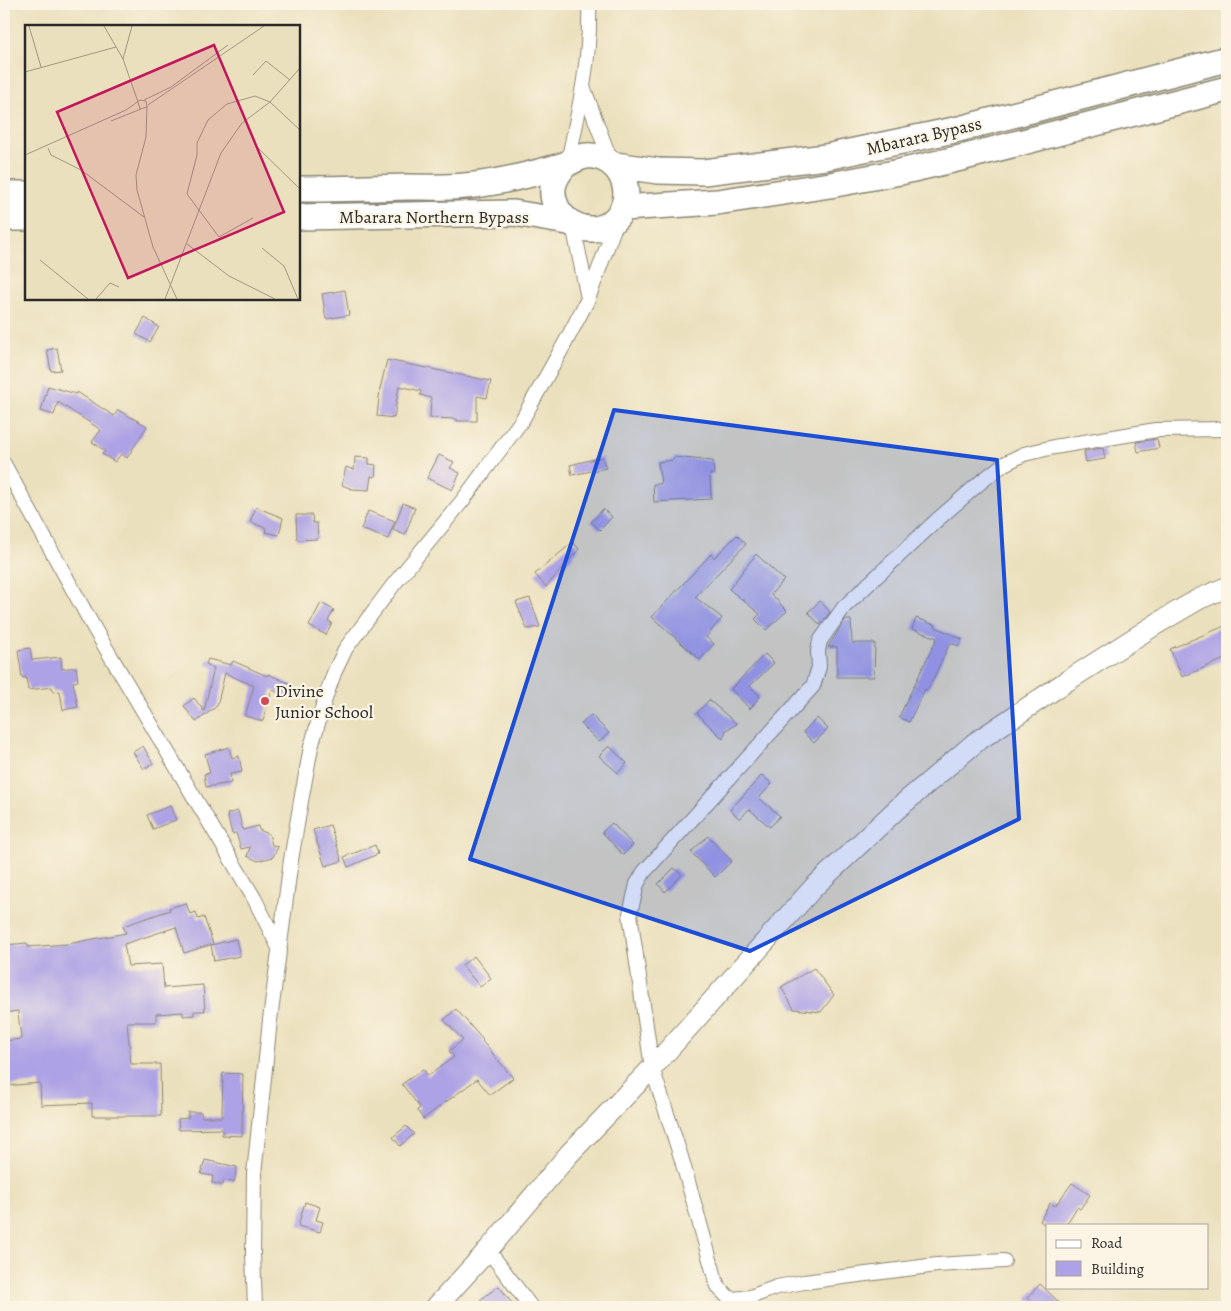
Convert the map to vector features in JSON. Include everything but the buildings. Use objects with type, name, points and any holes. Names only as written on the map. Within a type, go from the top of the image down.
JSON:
[{"type":"highway","name":"Mbarara Bypass","points":[[613,164],[658,171],[704,172],[826,157],[959,129],[1227,59]]},
{"type":"highway","name":"Mbarara Bypass","points":[[621,212],[717,202],[830,185],[900,172],[1227,89]]},
{"type":"highway","points":[[300,189],[465,186],[529,175],[566,164],[578,157],[601,157],[613,164],[624,178],[627,193],[621,212],[612,222],[598,228],[583,228],[571,224],[559,213],[554,201],[553,188],[557,175],[566,164]]},
{"type":"highway","points":[[4,194],[25,194]]},
{"type":"highway","name":"Mbarara Northern Bypass","points":[[300,217],[514,213],[571,224]]},
{"type":"highway","points":[[4,218],[25,218]]},
{"type":"main road","points":[[436,1307],[488,1250],[569,1154],[652,1068],[814,887],[897,809],[976,742],[1067,680],[1199,599],[1227,587]]},
{"type":"street","points":[[566,164],[584,88],[590,24],[589,4]]},
{"type":"street","points":[[584,88],[613,164]]},
{"type":"street","points":[[255,1307],[253,1254],[254,1174],[270,1020],[291,860],[306,774],[334,673],[346,648],[388,592],[463,500],[522,420],[588,298],[621,212]]},
{"type":"street","points":[[571,224],[588,298]]},
{"type":"street","points":[[1004,1260],[937,1265],[804,1282],[777,1287],[750,1297],[733,1299],[728,1297],[719,1288],[681,1157],[652,1068],[630,914],[637,884],[644,872],[812,686],[818,667],[820,640],[844,607],[982,480],[1004,464],[1024,454],[1054,447],[1156,430],[1227,429]]},
{"type":"street","points":[[4,464],[94,628],[254,898],[280,951]]},
{"type":"street","points":[[488,1250],[531,1307]]},
{"type":"highlighted area","points":[[614,410],[997,460],[1019,819],[750,951],[470,859]]},
{"type":"place","name":"Divine Junior School","points":[[265,701]]}]
